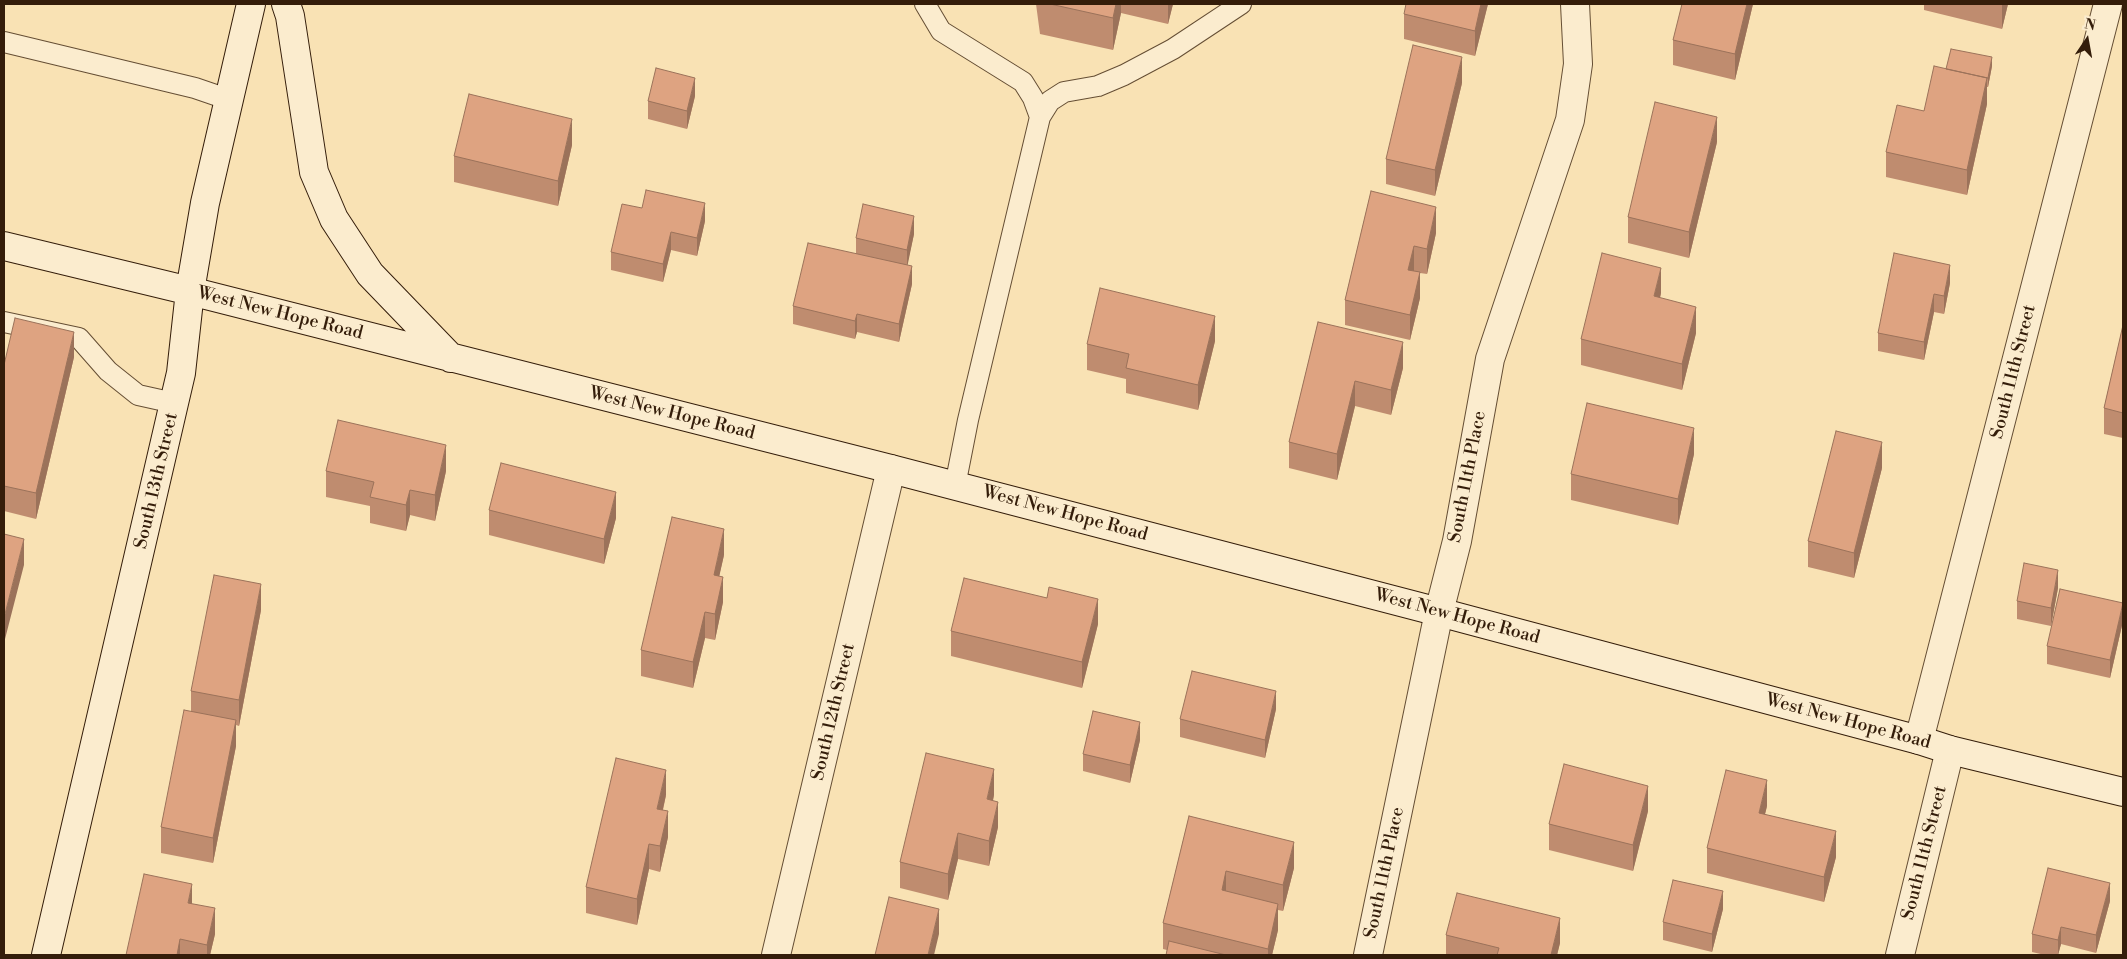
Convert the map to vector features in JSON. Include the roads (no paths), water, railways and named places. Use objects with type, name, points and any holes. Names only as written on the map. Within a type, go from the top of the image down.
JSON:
[{"type":"street","name":"South 13th Street","points":[[46,955],[181,373],[190,291],[206,203],[251,4]]},
{"type":"street","points":[[286,4],[314,172],[331,212],[370,274],[451,358]]},
{"type":"street","name":"South 11th Place","points":[[1368,955],[1439,612],[1457,541],[1490,359],[1570,120],[1578,64],[1575,4]]},
{"type":"street","name":"South 11th Street","points":[[1919,740],[2108,4]]},
{"type":"street","name":"West New Hope Road","points":[[4,246],[190,291],[891,469],[1439,612],[1919,740],[1950,750],[2123,792]]},
{"type":"street","name":"South 12th Street","points":[[776,955],[891,469]]},
{"type":"street","name":"South 11th Street","points":[[1900,955],[1950,750]]},
{"type":"lane","points":[[924,4],[941,31],[1022,82],[1033,98],[1040,117]]},
{"type":"lane","points":[[955,486],[968,420],[1040,117],[1050,101],[1064,92],[1098,86],[1124,76],[1174,49],[1242,4]]},
{"type":"lane","points":[[4,42],[194,88],[230,100]]},
{"type":"lane","points":[[4,322],[79,338],[108,371],[138,395],[174,403]]}]
